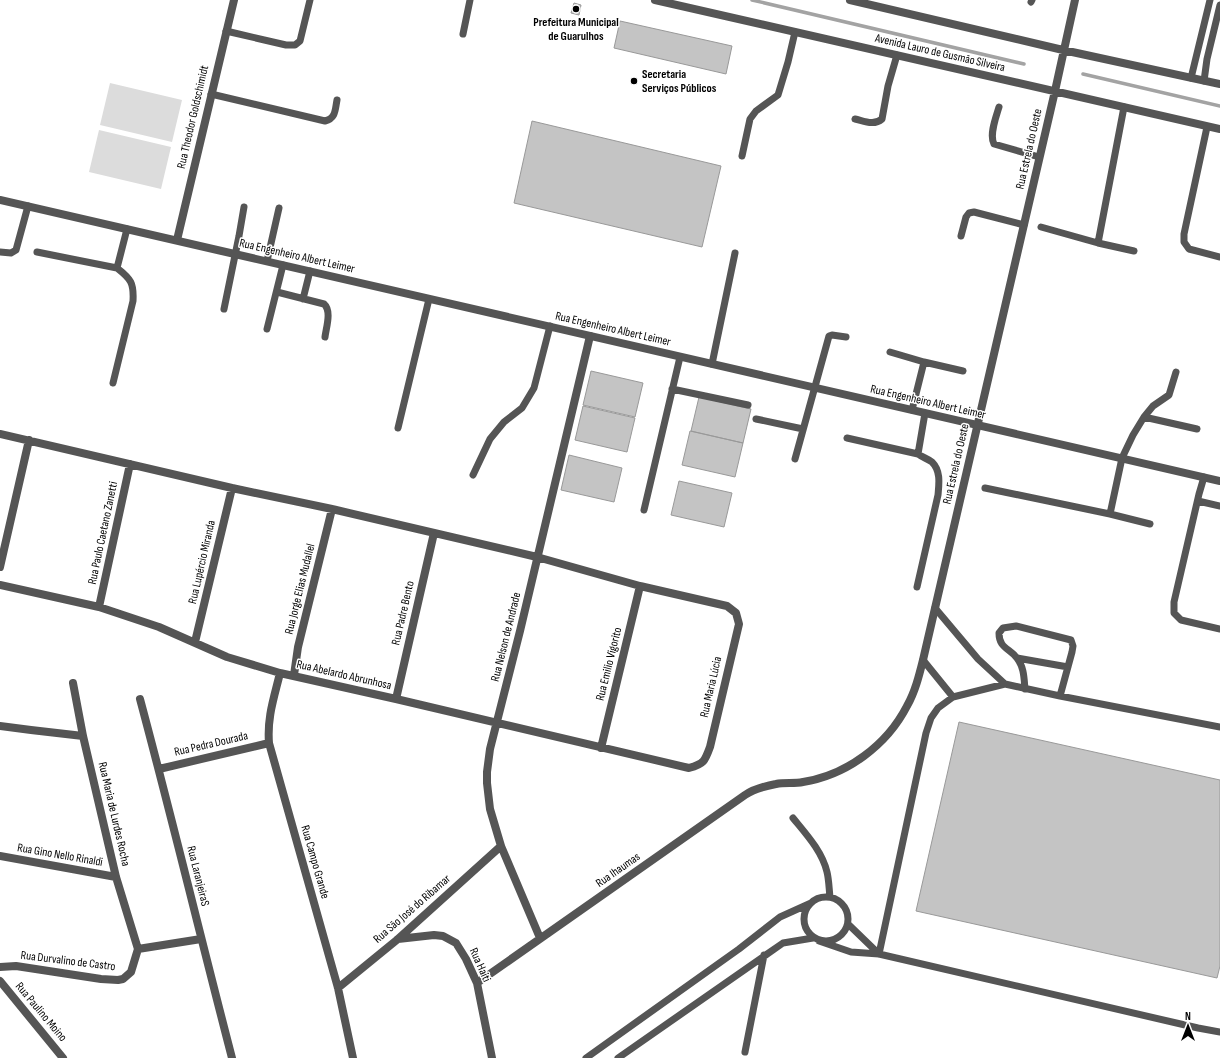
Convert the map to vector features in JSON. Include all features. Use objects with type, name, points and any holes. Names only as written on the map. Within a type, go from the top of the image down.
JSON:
[{"type":"street","name":"Rua Theodor Goldschimidt","points":[[176,240],[234,0]]},
{"type":"street","name":"Avenida Lauro de Gusmão Silveira","points":[[654,0],[1220,129]]},
{"type":"street","points":[[850,0],[1064,50],[1220,84]]},
{"type":"street","name":"Rua Estrela do Oeste","points":[[776,784],[803,782],[828,775],[848,766],[866,755],[882,742],[898,722],[908,706],[916,686],[1075,0]]},
{"type":"street","name":"Rua Engenheiro Albert Leimer","points":[[0,200],[1220,481]]},
{"type":"street","name":"Rua Nelson de Andrade","points":[[540,938],[501,846],[490,809],[487,782],[488,761],[590,336]]},
{"type":"street","points":[[0,434],[537,557],[640,586]]},
{"type":"street","points":[[0,567],[29,440]]},
{"type":"street","name":"Rua Paulo Caetano Zanetti","points":[[99,607],[130,464]]},
{"type":"street","name":"Rua Lupércio Miranda","points":[[195,642],[232,488]]},
{"type":"street","name":"Rua Jorge Elias Mudallel","points":[[294,676],[298,647],[332,509]]},
{"type":"street","name":"Rua Padre Bento","points":[[396,699],[434,533]]},
{"type":"street","name":"Rua Abelardo Abrunhosa","points":[[0,585],[99,607],[158,627],[227,656],[280,673],[689,768]]},
{"type":"street","name":"Rua Maria Lúcia","points":[[640,586],[727,606],[736,613],[739,624],[706,759],[699,766],[689,768]]},
{"type":"street","name":"Rua Emilio Vigorito","points":[[601,748],[640,586]]},
{"type":"street","name":"Rua Campo Grande","points":[[280,673],[268,722],[269,743],[338,988],[353,1058]]},
{"type":"street","name":"Rua Maria de Lurdes Rocha","points":[[73,683],[83,736],[116,878],[138,949]]},
{"type":"street","name":"Rua LaranjeiraS","points":[[140,699],[232,1058]]},
{"type":"street","points":[[0,726],[83,736]]},
{"type":"street","name":"Rua Pedra Dourada","points":[[159,769],[269,743]]},
{"type":"street","name":"Rua Ihaumas","points":[[477,983],[745,795],[757,788],[776,784]]},
{"type":"street","name":"Rua São José do Ribamar","points":[[338,988],[398,939],[501,846]]},
{"type":"street","name":"Rua Gino Nello Rinaldi","points":[[0,856],[116,878]]},
{"type":"street","name":"Rua Haiti","points":[[398,939],[434,935],[449,938],[456,943],[477,983],[492,1058]]},
{"type":"street","points":[[138,949],[201,939]]},
{"type":"street","name":"Rua Durvalino de Castro","points":[[0,967],[16,966],[101,979],[118,980],[123,979],[131,972],[138,949]]},
{"type":"street","name":"Rua Paulino Moino","points":[[0,981],[63,1058]]},
{"type":"lane","points":[[226,31],[286,45],[295,45],[300,41],[310,0]]},
{"type":"lane","points":[[463,34],[470,0]]},
{"type":"lane","points":[[1191,78],[1210,0]]},
{"type":"lane","points":[[1204,81],[1207,59],[1220,5]]},
{"type":"lane","points":[[742,156],[750,119],[756,111],[778,95],[795,32]]},
{"type":"lane","points":[[855,119],[872,123],[878,122],[882,119],[888,86],[897,55]]},
{"type":"lane","points":[[211,94],[325,121],[334,116],[337,100]]},
{"type":"lane","points":[[999,107],[992,135],[994,144],[1039,157]]},
{"type":"lane","points":[[1098,243],[1124,107]]},
{"type":"lane","points":[[1207,126],[1184,234],[1184,242],[1189,249],[1220,257]]},
{"type":"lane","points":[[0,252],[12,253],[16,250],[28,206]]},
{"type":"lane","points":[[224,309],[244,207]]},
{"type":"lane","points":[[267,261],[279,208]]},
{"type":"lane","points":[[961,236],[966,217],[969,213],[974,212],[1024,225]]},
{"type":"lane","points":[[1041,227],[1098,243],[1134,251]]},
{"type":"lane","points":[[117,268],[127,229]]},
{"type":"lane","points":[[37,252],[117,268],[127,276],[133,288],[132,300],[114,383]]},
{"type":"lane","points":[[712,364],[735,254]]},
{"type":"lane","points":[[268,329],[283,265]]},
{"type":"lane","points":[[303,299],[310,271]]},
{"type":"lane","points":[[277,292],[324,304],[328,311],[325,337]]},
{"type":"lane","points":[[398,428],[429,299]]},
{"type":"lane","points":[[473,475],[490,438],[504,422],[522,408],[534,388],[550,326]]},
{"type":"lane","points":[[795,459],[829,336],[832,334],[846,337]]},
{"type":"lane","points":[[890,352],[963,371]]},
{"type":"lane","points":[[644,510],[680,356]]},
{"type":"lane","points":[[912,410],[924,362]]},
{"type":"lane","points":[[1110,514],[1122,458],[1144,417],[1153,406],[1169,395],[1176,372]]},
{"type":"lane","points":[[672,390],[748,405]]},
{"type":"lane","points":[[918,454],[925,413]]},
{"type":"lane","points":[[1144,417],[1197,429]]},
{"type":"lane","points":[[756,419],[803,429]]},
{"type":"lane","points":[[847,438],[918,454],[932,462],[938,473],[940,483],[938,495],[917,587]]},
{"type":"lane","points":[[1204,478],[1174,602],[1174,613],[1181,620],[1220,629]]},
{"type":"lane","points":[[985,488],[1110,514],[1150,524]]},
{"type":"lane","points":[[1198,501],[1220,506]]},
{"type":"lane","points":[[935,608],[978,659],[1005,684],[1220,727]]},
{"type":"lane","points":[[1025,689],[1022,667],[1017,658],[1000,642],[999,633],[1004,628],[1016,626],[1071,640],[1073,646],[1060,696]]},
{"type":"lane","points":[[1017,658],[1068,667]]},
{"type":"lane","points":[[923,660],[953,698]]},
{"type":"lane","points":[[879,954],[926,733],[931,718],[938,708],[953,698],[1005,684]]},
{"type":"lane","points":[[793,818],[814,843],[824,862],[827,871],[830,897]]},
{"type":"lane","points":[[586,1058],[739,949],[780,917],[820,898],[830,897],[838,900],[845,907],[848,915],[848,924],[842,935],[832,941],[816,939],[782,943],[618,1058]]},
{"type":"lane","points":[[811,903],[804,914],[805,928],[816,939],[850,952],[879,954],[1220,1032]]},
{"type":"lane","points":[[848,924],[879,954]]},
{"type":"lane","points":[[745,1052],[764,955]]},
{"type":"shaded area","points":[[110,83],[182,100],[172,142],[100,125]]},
{"type":"shaded area","points":[[99,130],[171,147],[161,189],[89,172]]},
{"type":"building","name":"Prefeitura Municipal de Guarulhos","points":[[574,3],[581,5],[579,15],[571,13]]},
{"type":"building","points":[[620,21],[732,46],[726,74],[614,48]]},
{"type":"building","points":[[532,121],[721,166],[702,247],[514,203]]},
{"type":"building","points":[[591,371],[643,383],[635,417],[583,405]]},
{"type":"building","points":[[699,397],[751,409],[743,443],[691,431]]},
{"type":"building","points":[[583,406],[635,418],[627,452],[575,440]]},
{"type":"building","points":[[690,431],[743,443],[735,477],[682,465]]},
{"type":"building","points":[[569,455],[622,468],[614,502],[561,490]]},
{"type":"building","points":[[679,481],[732,493],[724,527],[671,515]]},
{"type":"building","points":[[959,722],[1220,780],[1220,966],[1217,978],[916,911]]},
{"type":"waterway","points":[[752,0],[1024,64]]},
{"type":"waterway","points":[[1083,74],[1220,106]]},
{"type":"place","name":"Prefeitura Municipal de Guarulhos","points":[[576,9]]},
{"type":"place","name":"Secretaria Serviços Públicos","points":[[634,81]]}]
